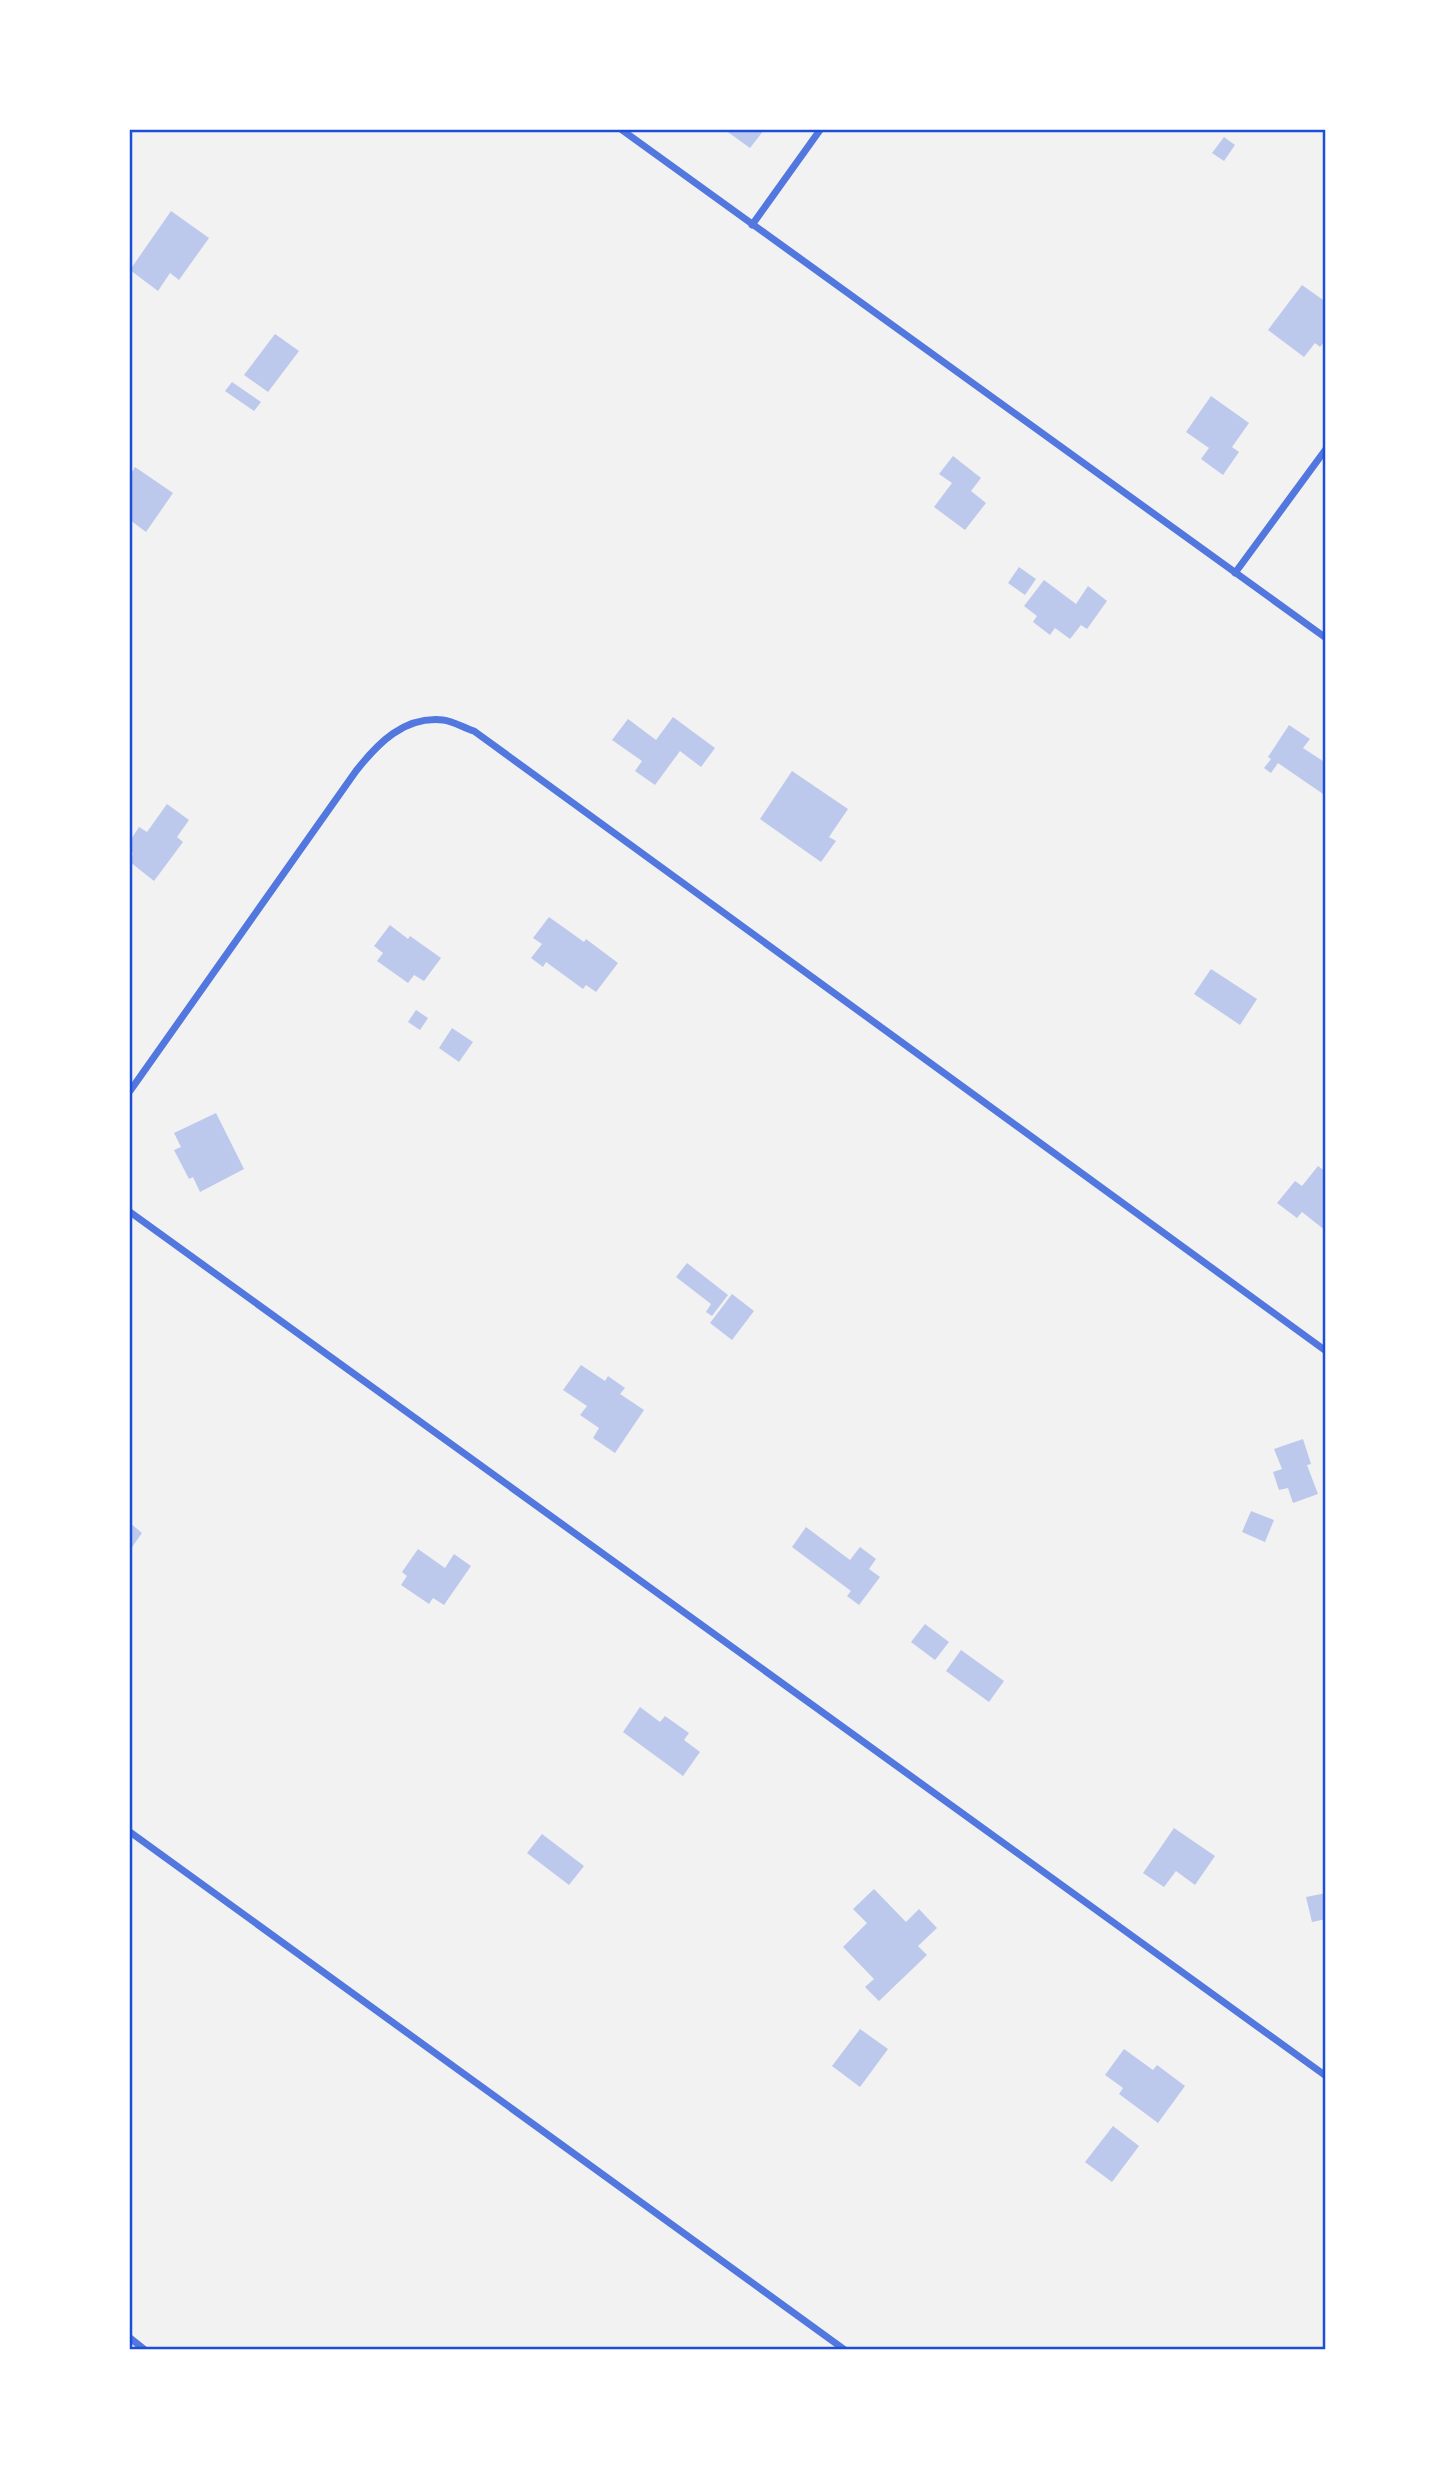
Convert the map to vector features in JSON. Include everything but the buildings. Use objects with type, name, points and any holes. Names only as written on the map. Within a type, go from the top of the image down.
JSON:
[{"type":"street","points":[[622,130],[1325,638]]},
{"type":"street","points":[[752,225],[820,130]]},
{"type":"street","points":[[1236,573],[1325,449]]},
{"type":"street","points":[[130,1091],[376,746],[400,728],[424,721],[444,720],[474,731],[1325,1351]]},
{"type":"street","points":[[130,1212],[1325,2076]]},
{"type":"street","points":[[130,1832],[845,2350]]},
{"type":"street","points":[[130,2338],[145,2350]]}]
